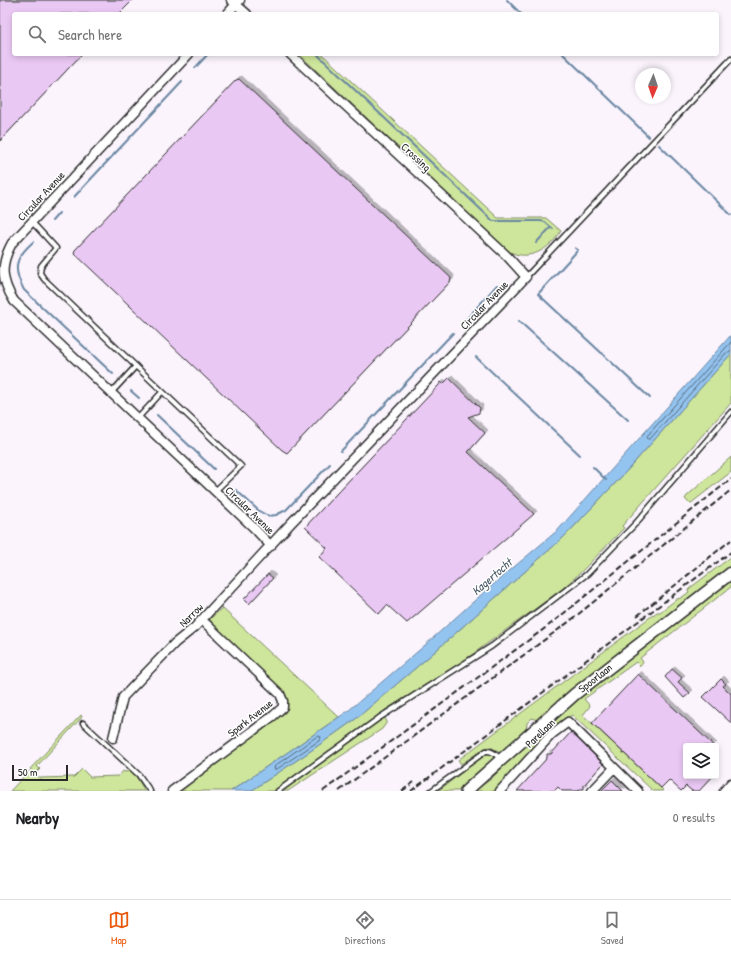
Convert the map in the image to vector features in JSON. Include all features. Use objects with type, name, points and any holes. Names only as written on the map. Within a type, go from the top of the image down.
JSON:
[{"type":"main road","name":"Spoorlaan","points":[[466,791],[575,694],[731,573]]},
{"type":"street","points":[[228,12],[236,2],[245,12]]},
{"type":"street","name":"Circular Avenue","points":[[187,56],[12,243],[6,254],[3,279],[6,289],[14,301],[271,546],[526,276]]},
{"type":"street","name":"Crossing","points":[[292,56],[526,276]]},
{"type":"street","name":"Narrow","points":[[113,738],[123,697],[175,643],[189,633],[202,620],[271,546]]},
{"type":"street","name":"Spark Avenue","points":[[172,791],[283,707],[283,700],[280,694],[202,620]]},
{"type":"street","name":"Parellaan","points":[[500,791],[552,734],[568,722],[638,791]]},
{"type":"street","points":[[592,791],[614,768]]},
{"type":"lane","name":"Circular Avenue","points":[[526,276],[731,59]]},
{"type":"lane","points":[[32,222],[56,248],[41,266],[40,273],[44,279],[241,466],[215,491]]},
{"type":"lane","points":[[111,392],[136,366]]},
{"type":"lane","points":[[138,418],[162,392]]},
{"type":"lane","points":[[278,791],[380,718],[492,646],[587,574],[636,523],[731,412]]},
{"type":"lane","points":[[84,723],[139,775],[150,791]]},
{"type":"lane","points":[[431,791],[486,751],[490,750],[501,760]]},
{"type":"green space","points":[[301,56],[324,56],[498,218],[546,218],[561,231],[551,244],[531,255],[516,254],[508,251]]},
{"type":"green space","points":[[731,354],[731,403],[622,526],[624,528],[581,572],[561,590],[459,664],[385,710],[383,714],[387,722],[382,729],[288,791],[251,791],[357,718],[432,654],[565,536],[624,474]]},
{"type":"green space","points":[[731,457],[731,472],[690,504],[685,499],[687,496]]},
{"type":"green space","points":[[731,557],[731,570],[573,688],[537,720],[532,718],[527,723],[526,731],[502,753],[490,747],[485,748],[461,764],[458,760],[657,612],[660,612],[677,599],[681,598],[689,592],[688,590],[690,588]]},
{"type":"green space","points":[[731,581],[731,587],[640,658],[643,662],[640,666],[636,662],[584,699],[590,706],[583,715],[664,791],[653,791],[572,715],[559,723],[494,791],[474,791],[491,779],[549,721],[712,593]]},
{"type":"green space","points":[[222,608],[339,717],[231,791],[179,791],[285,713],[287,706],[288,701],[285,694],[213,625],[210,619]]},
{"type":"green space","points":[[81,715],[82,717],[37,766],[40,769],[35,774],[30,769]]},
{"type":"green space","points":[[487,753],[492,755],[495,760],[463,791],[438,791]]},
{"type":"green space","points":[[82,769],[90,777],[119,776],[123,771],[130,771],[135,775],[145,791],[10,791],[29,771],[35,777],[37,775],[40,778],[74,777]]},
{"type":"water","points":[[731,335],[731,354],[624,474],[565,536],[432,654],[357,718],[251,791],[231,791],[348,711],[483,593],[558,530]]},
{"type":"building","points":[[0,0],[133,0],[121,12],[12,12],[12,56],[80,56],[0,141]]},
{"type":"building","points":[[239,79],[451,278],[450,282],[287,453],[282,450],[74,253],[75,250],[236,80]]},
{"type":"building","points":[[449,378],[480,408],[479,413],[468,417],[485,433],[468,452],[534,514],[407,623],[387,605],[379,614],[319,557],[327,548],[305,527],[441,382],[443,384]]},
{"type":"building","points":[[268,574],[273,578],[249,604],[244,599]]},
{"type":"building","points":[[672,669],[682,678],[678,682],[690,693],[684,698],[665,677]]},
{"type":"building","points":[[638,674],[711,743],[683,743],[683,779],[710,779],[699,791],[692,791],[686,786],[681,791],[669,780],[661,788],[592,723]]},
{"type":"building","points":[[721,679],[726,684],[723,686],[731,694],[731,723],[703,697]]},
{"type":"building","points":[[571,732],[603,764],[584,785],[584,789],[580,789],[578,791],[562,791],[558,787],[554,791],[517,791],[547,758],[547,754],[551,754]]},
{"type":"building","points":[[612,780],[623,791],[601,791]]},
{"type":"waterway","points":[[507,0],[519,12]]},
{"type":"waterway","points":[[195,68],[206,56]]},
{"type":"waterway","points":[[319,56],[493,221],[541,221],[545,222],[553,229]]},
{"type":"waterway","points":[[565,56],[649,137]]},
{"type":"waterway","points":[[74,197],[182,82]]},
{"type":"waterway","points":[[659,145],[731,215]]},
{"type":"waterway","points":[[52,221],[59,213]]},
{"type":"waterway","points":[[536,243],[551,227]]},
{"type":"waterway","points":[[33,242],[22,253],[17,264],[18,275],[24,290],[113,374]]},
{"type":"waterway","points":[[575,248],[578,250],[538,294],[650,398]]},
{"type":"waterway","points":[[464,322],[497,285]]},
{"type":"waterway","points":[[519,321],[628,420]]},
{"type":"waterway","points":[[341,451],[453,333]]},
{"type":"waterway","points":[[476,357],[580,455]]},
{"type":"waterway","points":[[131,391],[139,398]]},
{"type":"waterway","points":[[157,415],[214,469]]},
{"type":"waterway","points":[[236,490],[259,511],[268,516],[276,515],[286,510],[330,464]]},
{"type":"waterway","points":[[593,467],[606,480]]},
{"type":"railway","points":[[323,791],[548,626],[731,479]]},
{"type":"railway","points":[[339,791],[570,621],[731,490]]},
{"type":"railway","points":[[637,616],[731,540]]},
{"type":"railway","points":[[411,791],[731,552]]},
{"type":"railway","points":[[402,791],[414,782]]},
{"type":"water label","name":"Kagertocht","points":[[492,577]]}]
